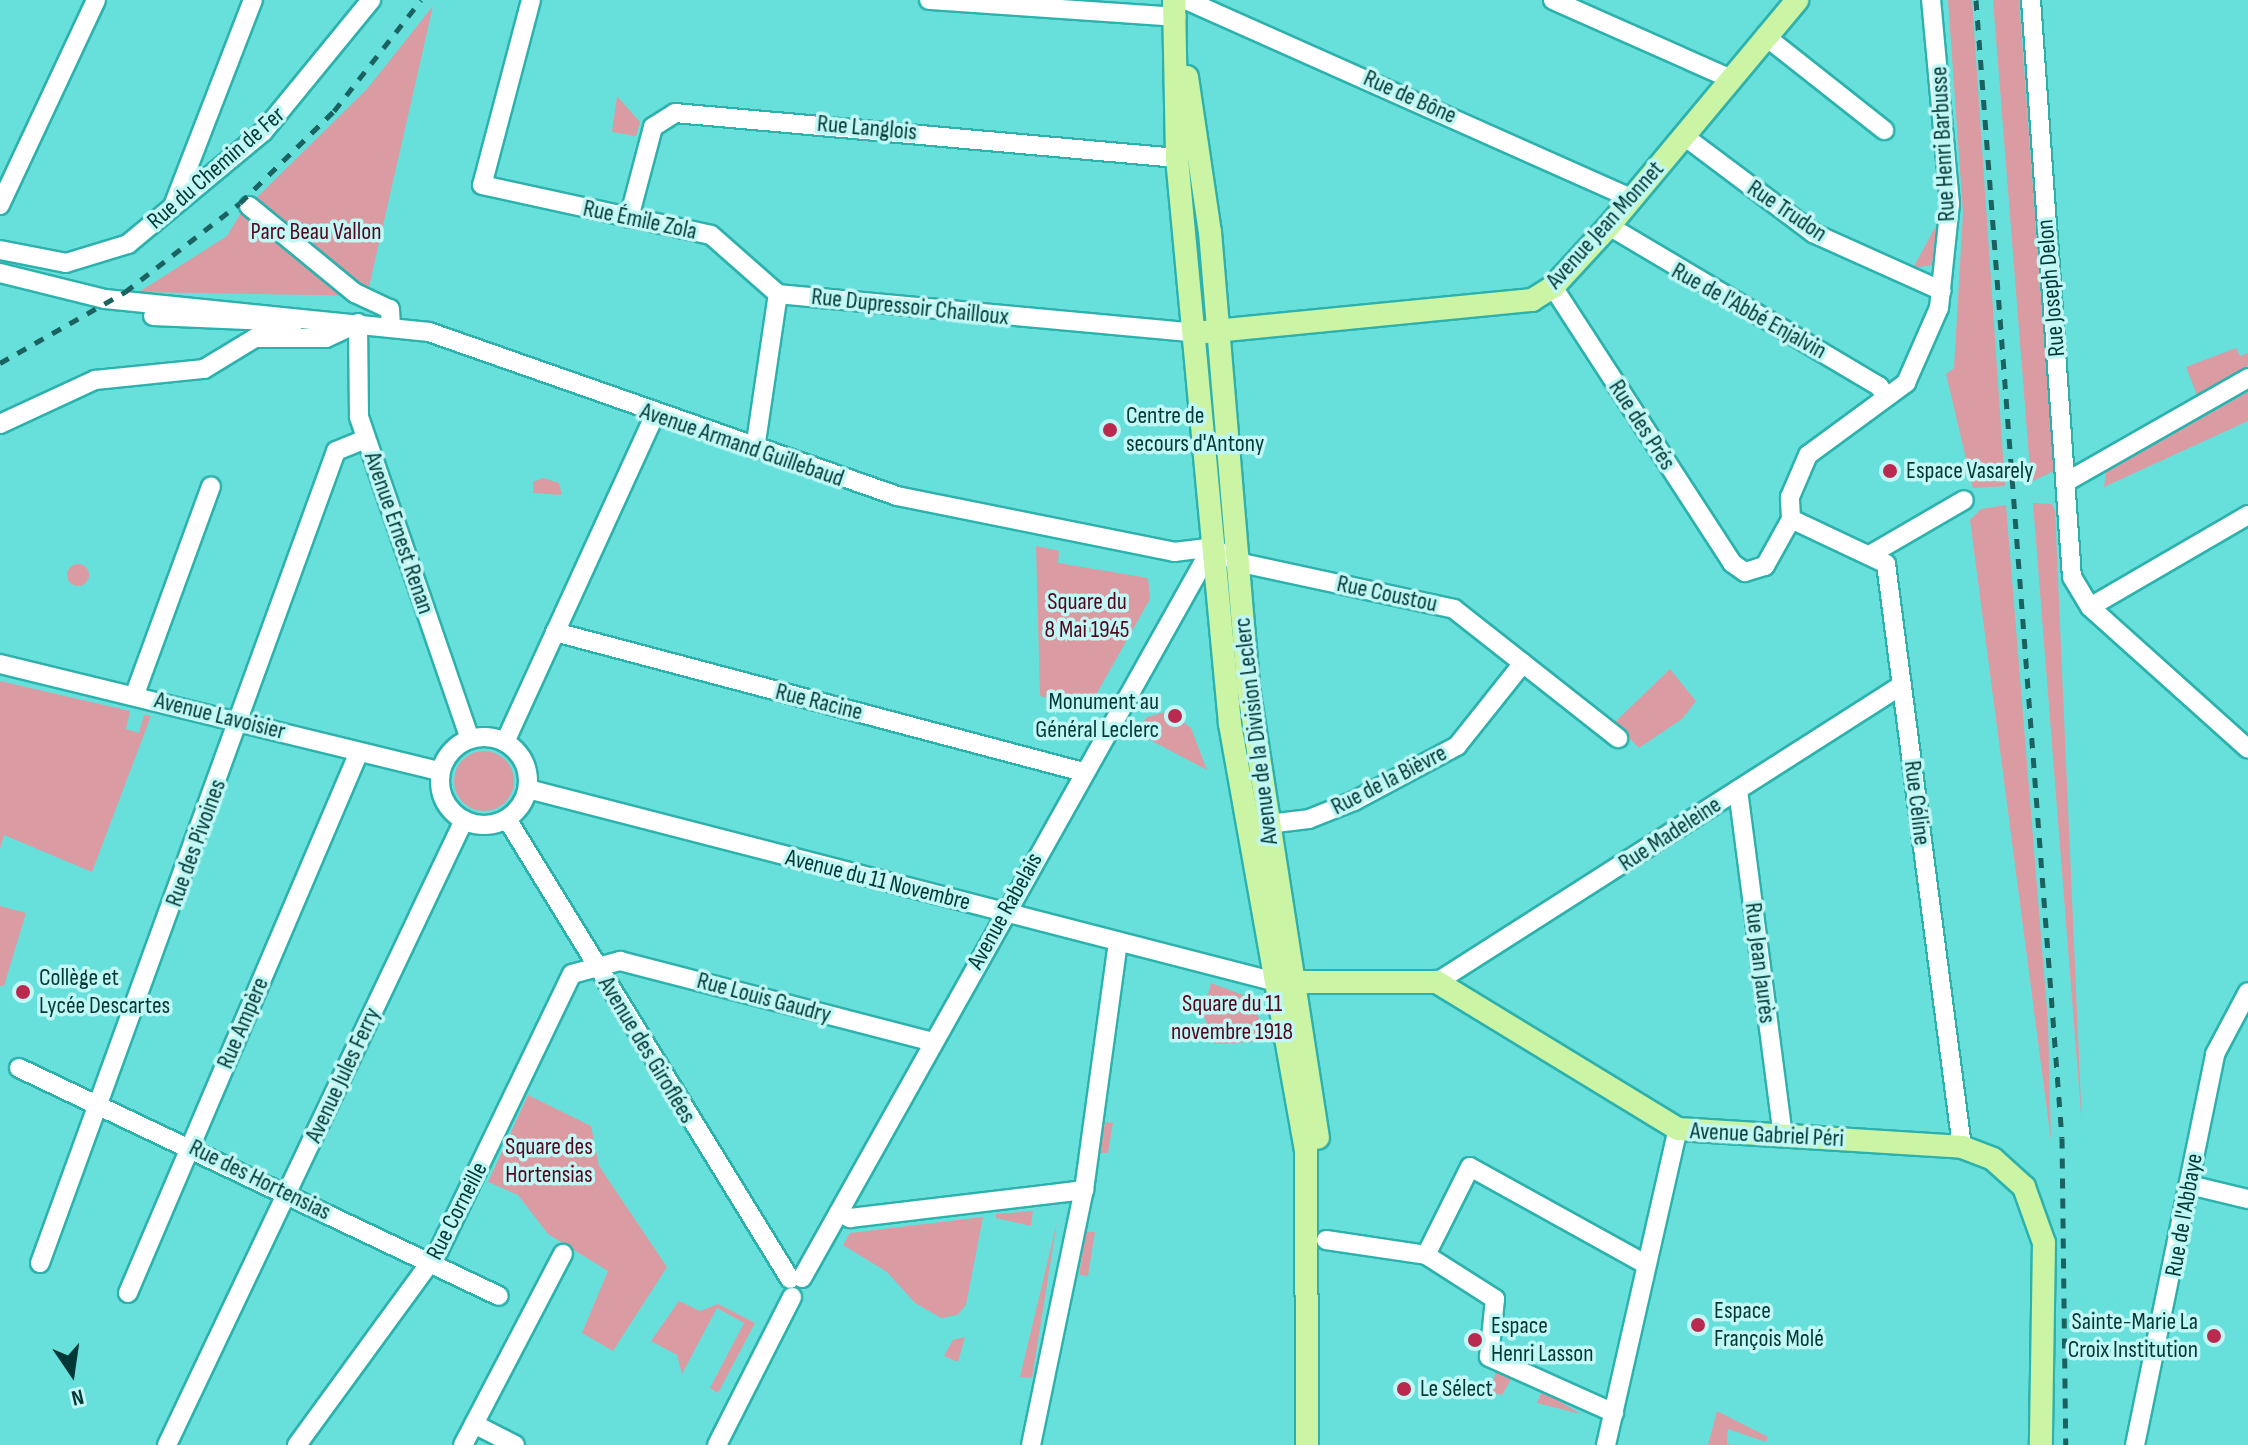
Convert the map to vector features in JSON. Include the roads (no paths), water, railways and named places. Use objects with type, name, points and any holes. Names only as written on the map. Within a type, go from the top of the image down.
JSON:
[{"type":"main road","name":"Avenue Jean Monnet","points":[[1208,332],[1504,305],[1553,287],[1632,199],[1729,78],[1797,0]]},
{"type":"main road","name":"Avenue de la Division Leclerc","points":[[1179,6],[1177,158],[1208,332],[1237,569],[1256,826]]},
{"type":"main road","name":"Avenue de la Division Leclerc","points":[[1179,6],[1210,232],[1208,332],[1212,547],[1216,586],[1256,826],[1318,1144],[1321,1445]]},
{"type":"main road","name":"Avenue Gabriel Péri","points":[[1437,982],[1678,1129],[1962,1147],[2009,1171],[2040,1220],[2041,1445]]},
{"type":"main road","points":[[1285,983],[1437,982]]},
{"type":"main road","name":"Avenue de la Division Leclerc","points":[[1285,983],[1306,1149],[1307,1445]]},
{"type":"street","points":[[0,205],[96,0]]},
{"type":"street","points":[[173,208],[253,0]]},
{"type":"street","name":"Rue du Chemin de Fer","points":[[0,250],[66,263],[109,255],[173,208],[263,132],[371,0]]},
{"type":"street","name":"Rue Émile Zola","points":[[531,0],[482,185],[711,235],[778,294]]},
{"type":"street","points":[[929,0],[1179,6]]},
{"type":"street","points":[[1553,0],[1729,78]]},
{"type":"street","name":"Rue Henri Barbusse","points":[[1732,563],[1745,572],[1765,566],[1791,519],[1790,497],[1808,455],[1906,383],[1942,291],[1950,204],[1931,0]]},
{"type":"street","name":"Rue Joseph Delon","points":[[2031,0],[2072,577],[2090,607]]},
{"type":"street","name":"Rue de Bône","points":[[1179,6],[1632,199]]},
{"type":"street","points":[[1765,36],[1884,130]]},
{"type":"street","name":"Rue Langlois","points":[[629,218],[653,127],[675,113],[1177,158]]},
{"type":"street","name":"Rue Trudon","points":[[1684,136],[1813,233],[1942,291]]},
{"type":"street","points":[[249,206],[355,293],[390,309],[391,326]]},
{"type":"street","name":"Rue de l'Abbé Enjalvin","points":[[1609,226],[1826,354],[1886,397]]},
{"type":"street","name":"Avenue Armand Guillebaud","points":[[0,273],[105,299],[391,326],[483,349],[655,415],[897,496],[1174,552],[1212,547]]},
{"type":"street","name":"Avenue Armand Guillebaud","points":[[0,285],[180,319],[317,319]]},
{"type":"street","name":"Rue des Prés","points":[[1553,287],[1732,563]]},
{"type":"street","name":"Rue Dupressoir Chailloux","points":[[755,449],[778,294],[1208,332]]},
{"type":"street","points":[[0,424],[95,380],[204,369],[255,338],[326,338],[358,323]]},
{"type":"street","name":"Avenue Ernest Renan","points":[[358,323],[355,400],[470,739]]},
{"type":"street","points":[[2066,482],[2248,378]]},
{"type":"street","points":[[505,742],[655,415]]},
{"type":"street","name":"Rue des Pivoines","points":[[40,1263],[241,720],[336,451],[366,439]]},
{"type":"street","points":[[135,694],[211,486]]},
{"type":"street","points":[[1791,519],[1873,553],[1964,500]]},
{"type":"street","points":[[2244,524],[2090,607],[2248,749]]},
{"type":"street","name":"Rue Coustou","points":[[1212,547],[1237,569],[1454,609],[1618,738]]},
{"type":"street","name":"Avenue Rabelais","points":[[717,1445],[794,1285],[839,1212],[1004,912],[1212,547]]},
{"type":"street","points":[[1174,552],[1196,576],[1216,586],[1237,569]]},
{"type":"street","name":"Rue Céline","points":[[1873,553],[1886,564],[1962,1147]]},
{"type":"street","name":"Rue Racine","points":[[555,632],[1083,772]]},
{"type":"street","name":"Rue de la Bièvre","points":[[1256,826],[1309,819],[1354,801],[1457,746],[1523,663]]},
{"type":"street","name":"Avenue Lavoisier","points":[[0,664],[135,694],[440,771]]},
{"type":"street","name":"Rue Madeleine","points":[[1437,982],[1902,685]]},
{"type":"street","points":[[470,739],[505,742],[524,762],[528,789],[507,819],[464,820],[443,798],[440,771],[470,739]]},
{"type":"street","name":"Rue Ampère","points":[[128,1293],[359,752]]},
{"type":"street","name":"Avenue du 11 Novembre","points":[[528,789],[1285,983]]},
{"type":"street","name":"Rue Jean Jaurès","points":[[1738,790],[1783,1136]]},
{"type":"street","name":"Avenue des Giroflées","points":[[507,819],[794,1285]]},
{"type":"street","name":"Avenue Jules Ferry","points":[[167,1445],[464,820]]},
{"type":"street","points":[[1031,1445],[1084,1190],[1118,942]]},
{"type":"street","name":"Rue Louis Gaudry","points":[[594,963],[620,961],[933,1042]]},
{"type":"street","name":"Rue Corneille","points":[[297,1445],[432,1263],[572,974],[594,963]]},
{"type":"street","name":"Rue de l'Abbaye","points":[[2135,1445],[2215,1054],[2248,992]]},
{"type":"street","name":"Rue des Hortensias","points":[[19,1068],[288,1192],[499,1296]]},
{"type":"street","points":[[1606,1445],[1678,1129]]},
{"type":"street","points":[[1426,1255],[1470,1167],[1645,1264]]},
{"type":"street","points":[[2190,1185],[2248,1199]]},
{"type":"street","points":[[839,1212],[850,1218],[1084,1190]]},
{"type":"street","points":[[1326,1240],[1426,1255],[1495,1299],[1489,1357],[1614,1413]]},
{"type":"street","points":[[463,1445],[563,1254]]},
{"type":"street","points":[[474,1424],[515,1445]]},
{"type":"railway","points":[[0,363],[125,292],[240,203],[334,111],[421,0]]},
{"type":"railway","points":[[1976,0],[2062,1138],[2066,1445]]},
{"type":"place","name":"Centre de secours d'Antony","points":[[1110,430]]},
{"type":"place","name":"Espace Vasarely","points":[[1890,471]]},
{"type":"place","name":"Monument au Général Leclerc","points":[[1175,716]]},
{"type":"place","name":"Collège et Lycée Descartes","points":[[23,992]]},
{"type":"place","name":"Espace François Molé","points":[[1698,1325]]},
{"type":"place","name":"Sainte-Marie La Croix Institution","points":[[2214,1336]]},
{"type":"place","name":"Espace Henri Lasson","points":[[1475,1340]]},
{"type":"place","name":"Le Sélect","points":[[1404,1389]]},
{"type":"park label","name":"Parc Beau Vallon","points":[[316,232]]},
{"type":"park label","name":"Square du 8 Mai 1945","points":[[1087,616]]},
{"type":"park label","name":"Square du 11 novembre 1918","points":[[1232,1018]]},
{"type":"park label","name":"Square des Hortensias","points":[[549,1161]]}]
